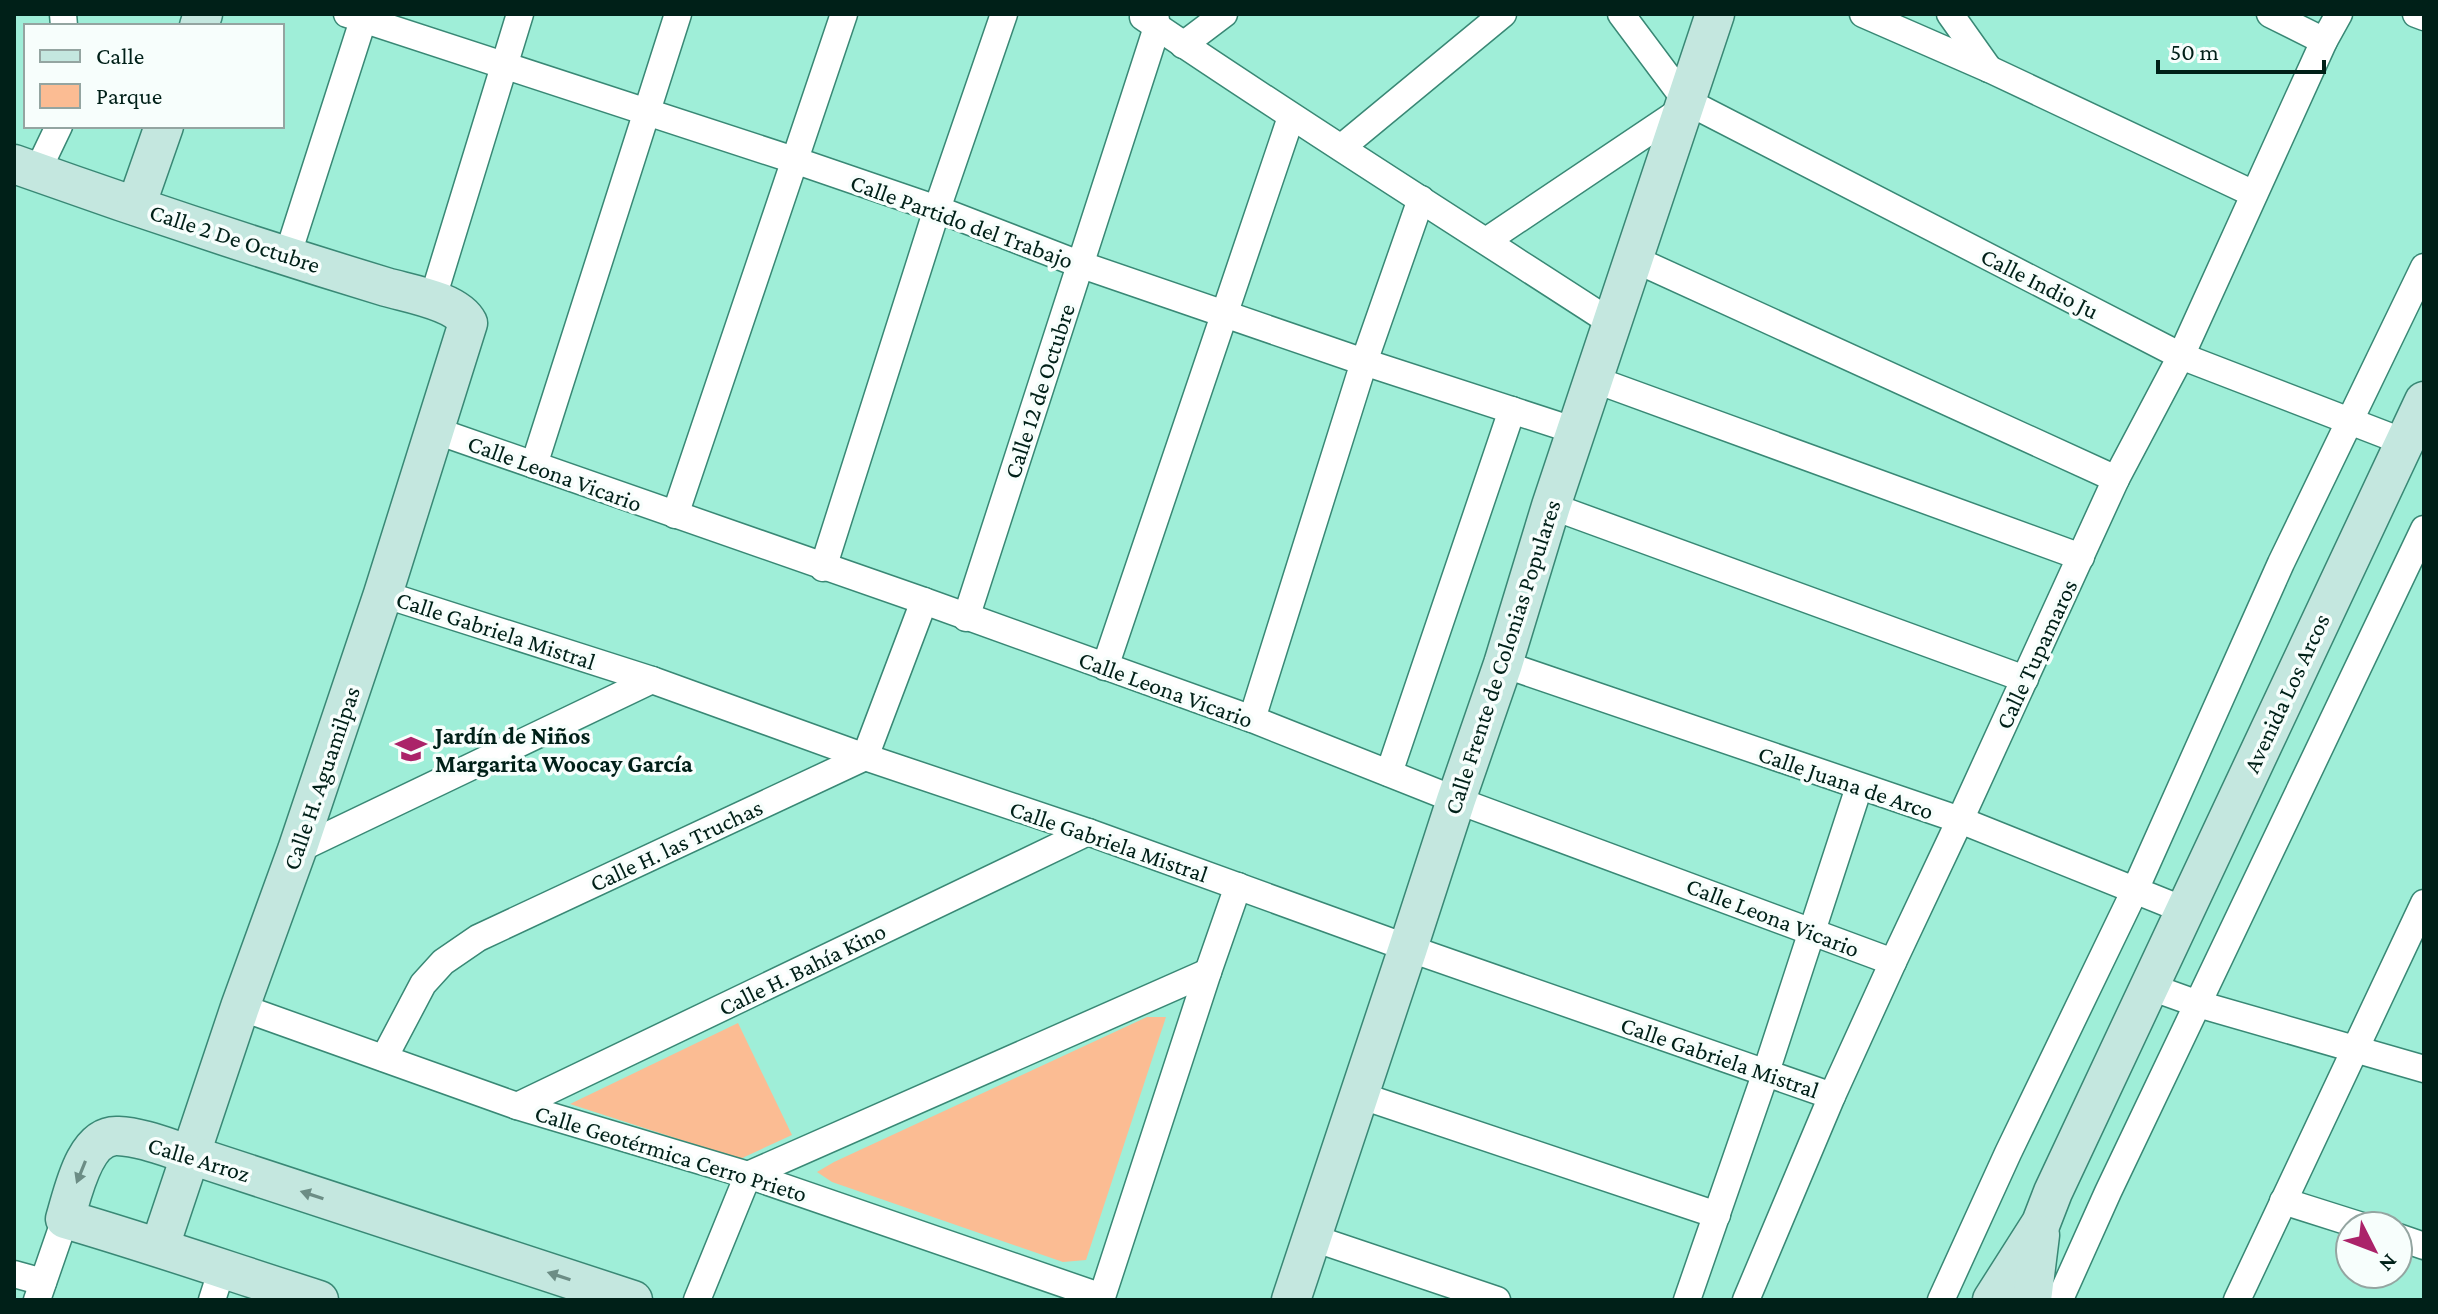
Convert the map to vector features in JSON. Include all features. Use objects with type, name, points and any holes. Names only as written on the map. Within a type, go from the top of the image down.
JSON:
[{"type":"street","points":[[445,305],[504,65],[520,14]]},
{"type":"street","points":[[534,465],[678,14]]},
{"type":"street","points":[[675,515],[797,161],[844,14]]},
{"type":"street","points":[[823,568],[937,209],[1004,14]]},
{"type":"street","points":[[1183,45],[1224,14]]},
{"type":"street","points":[[1342,147],[1503,14]]},
{"type":"street","points":[[1486,241],[1685,104],[1621,14]]},
{"type":"street","name":"Calle Frente de Colonias Populares","points":[[1291,1300],[1715,14]]},
{"type":"street","points":[[1863,14],[1989,69],[2254,194]]},
{"type":"street","points":[[1950,14],[1989,69]]},
{"type":"street","points":[[2270,14],[2324,41]]},
{"type":"street","name":"Calle Tupamaros","points":[[1746,1300],[1832,1096],[1893,962],[2116,479],[2181,356],[2339,14]]},
{"type":"street","points":[[2416,14],[2424,17]]},
{"type":"street","points":[[287,257],[358,16]]},
{"type":"street","name":"Calle Partido del Trabajo","points":[[358,16],[797,161],[937,209],[1079,264],[1576,431]]},
{"type":"street","points":[[1150,18],[1183,45],[1291,117],[1612,323]]},
{"type":"street","name":"Calle 12 de Octubre","points":[[966,618],[1079,264],[1150,18]]},
{"type":"street","name":"Calle Indio Ju","points":[[1685,104],[2181,356],[2404,442]]},
{"type":"street","points":[[1105,667],[1291,117]]},
{"type":"street","points":[[26,168],[57,128]]},
{"type":"street","points":[[136,206],[163,128]]},
{"type":"street","name":"Calle 2 De Octubre","points":[[26,168],[287,257],[445,305]]},
{"type":"street","points":[[1252,719],[1364,362],[1421,199]]},
{"type":"street","points":[[1634,259],[2116,479]]},
{"type":"street","points":[[1941,1300],[2135,890],[2281,563],[2424,267]]},
{"type":"street","name":"Calle H. Aguamilpas","points":[[160,1246],[383,594],[468,323],[445,305]]},
{"type":"street","points":[[1593,379],[2081,557]]},
{"type":"street","name":"Avenida Los Arcos","points":[[2032,1294],[2041,1223],[2053,1192],[2424,402]]},
{"type":"street","points":[[1389,773],[1512,410]]},
{"type":"street","name":"Calle Leona Vicario","points":[[434,430],[1252,719],[1456,800],[1893,962]]},
{"type":"street","points":[[1551,506],[2025,679]]},
{"type":"street","name":"Avenida Los Arcos","points":[[2032,1294],[2108,1192],[2198,1004],[2416,568],[2424,529]]},
{"type":"street","name":"Calle Gabriela Mistral","points":[[383,594],[652,680],[1832,1096]]},
{"type":"street","points":[[865,757],[924,601]]},
{"type":"street","name":"Calle Juana de Arco","points":[[1503,664],[1960,820],[2184,910]]},
{"type":"street","points":[[297,850],[652,680]]},
{"type":"street","name":"Calle H. las Truchas","points":[[384,1058],[423,984],[443,962],[478,938],[865,757]]},
{"type":"street","points":[[1687,1300],[1766,1072],[1859,787]]},
{"type":"street","name":"Calle H. Bahía Kino","points":[[517,1106],[1088,832]]},
{"type":"street","points":[[1102,1298],[1238,886]]},
{"type":"street","points":[[2237,1300],[2424,903]]},
{"type":"street","points":[[697,1300],[748,1175],[1208,972]]},
{"type":"street","points":[[2148,986],[2198,1004],[2424,1069]]},
{"type":"street","name":"Calle Geotérmica Cerro Prieto","points":[[240,1007],[517,1106],[748,1175],[1102,1298]]},
{"type":"street","points":[[1359,1095],[1717,1215]]},
{"type":"street","name":"Calle Arroz","points":[[65,1219],[89,1152],[105,1137],[117,1135],[191,1155],[633,1300]]},
{"type":"street","points":[[2283,1201],[2334,1217]]},
{"type":"street","points":[[14,1274],[40,1291],[65,1219],[160,1246],[217,1285],[319,1300]]},
{"type":"street","points":[[1313,1238],[1497,1300]]},
{"type":"green space","points":[[1147,1017],[1166,1017],[1086,1260],[1063,1262],[832,1182],[817,1172],[834,1162]]},
{"type":"green space","points":[[738,1023],[792,1135],[740,1159],[570,1104]]},
{"type":"place","name":"Jardín de Niños Margarita Woocay García","points":[[411,749]]}]
